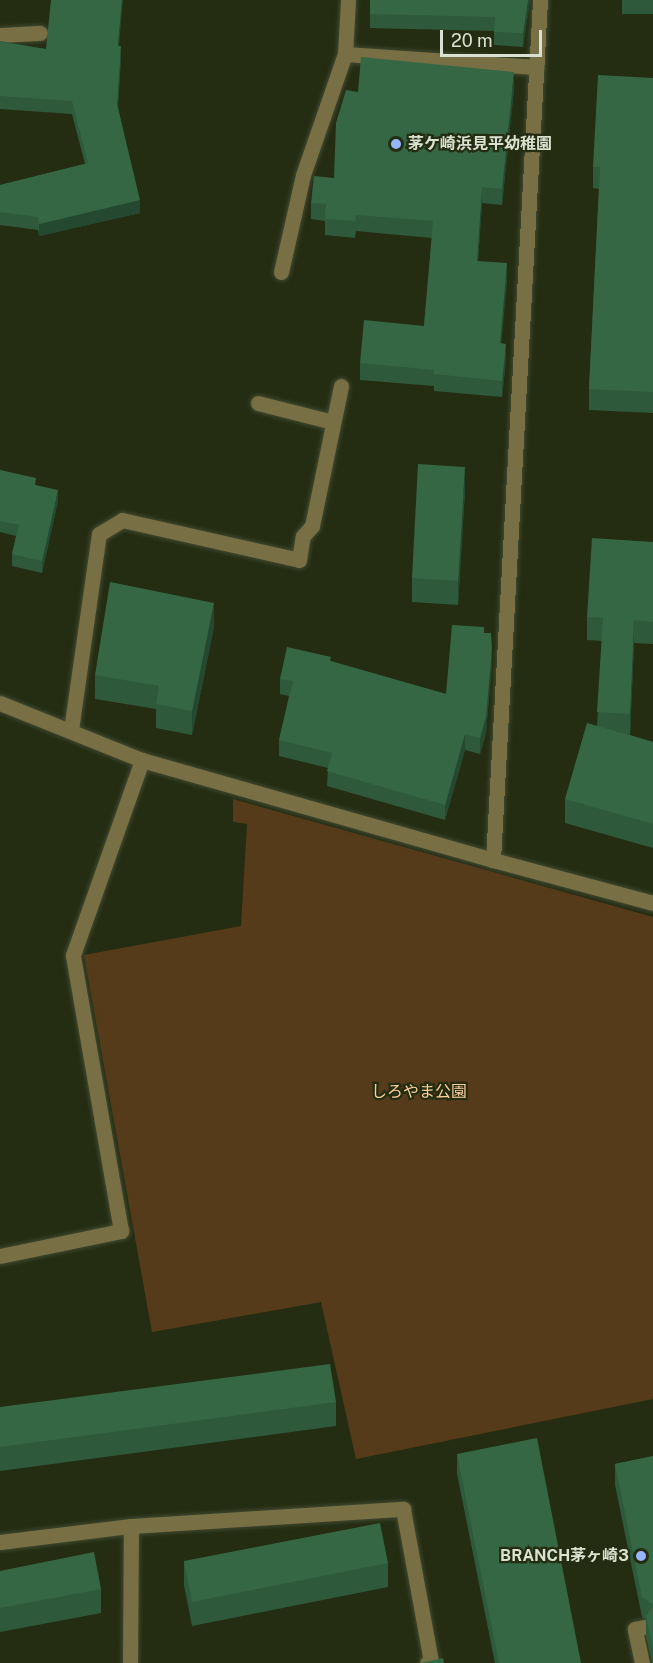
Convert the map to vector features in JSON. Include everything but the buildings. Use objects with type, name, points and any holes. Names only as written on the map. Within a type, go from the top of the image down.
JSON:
[{"type":"street","points":[[281,272],[303,176],[345,54],[348,0]]},
{"type":"street","points":[[493,860],[540,0]]},
{"type":"street","points":[[0,35],[40,33]]},
{"type":"street","points":[[345,54],[537,67]]},
{"type":"street","points":[[71,730],[99,534],[122,519],[298,560],[303,536],[312,526],[341,386]]},
{"type":"street","points":[[258,403],[333,422]]},
{"type":"street","points":[[0,704],[71,730],[142,760],[653,903]]},
{"type":"street","points":[[0,1256],[121,1231],[74,955],[142,760]]},
{"type":"street","points":[[0,1542],[131,1526],[403,1509],[431,1662],[427,1663]]},
{"type":"street","points":[[130,1663],[131,1526]]},
{"type":"street","points":[[642,1663],[635,1629],[644,1627]]},
{"type":"green space","name":"しろやま公園","points":[[233,799],[653,917],[653,1399],[356,1459],[321,1302],[152,1332],[84,955],[241,926],[247,824],[233,822]]},
{"type":"place","name":"茅ケ崎浜見平幼稚園","points":[[396,144]]},
{"type":"place","name":"BRANCH茅ヶ崎3","points":[[641,1556]]}]
